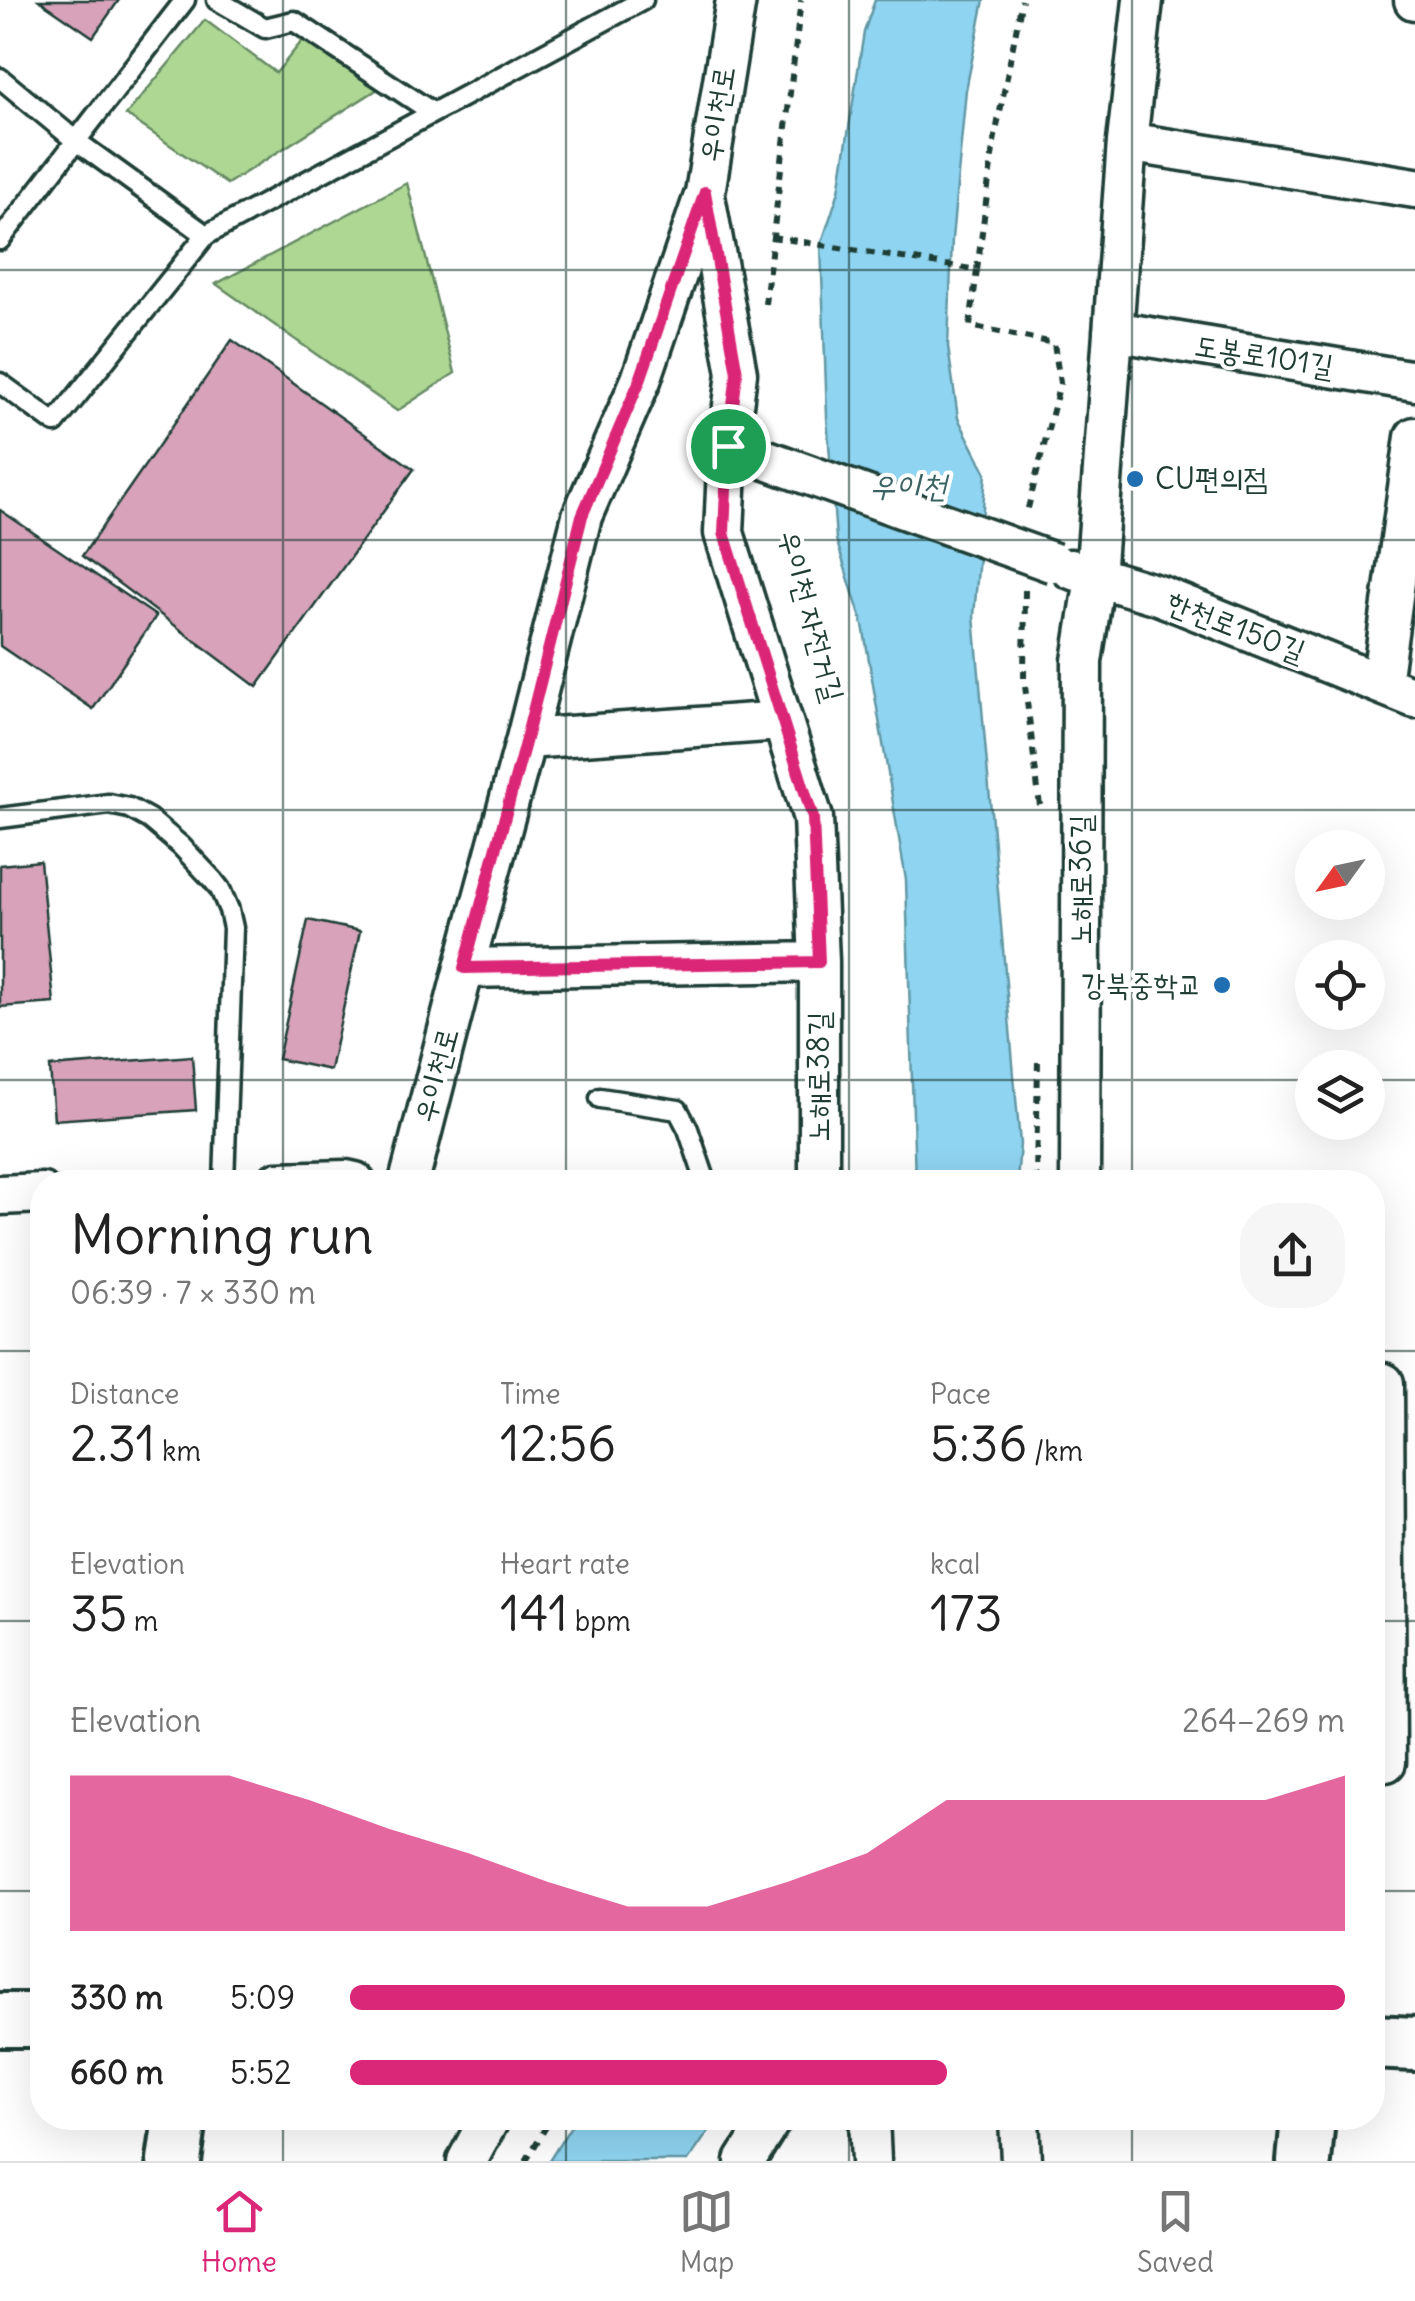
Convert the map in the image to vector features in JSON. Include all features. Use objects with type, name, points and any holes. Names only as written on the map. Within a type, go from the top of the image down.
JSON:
[{"type":"street","name":"우이천로","points":[[413,1170],[582,516],[640,380],[705,192],[736,0]]},
{"type":"street","points":[[1094,578],[1127,142],[1144,0]]},
{"type":"street","points":[[1127,142],[1415,188]]},
{"type":"street","points":[[705,192],[737,373],[735,448]]},
{"type":"street","name":"도봉로101길","points":[[1113,330],[1415,381]]},
{"type":"street","points":[[1398,691],[1415,437]]},
{"type":"street","name":"한천로150길","points":[[735,448],[1040,573],[1094,578],[1161,596],[1398,691]]},
{"type":"street","name":"노해로38길","points":[[735,448],[724,533],[813,818],[819,962],[818,1170]]},
{"type":"street","name":"노해로36길","points":[[1080,1170],[1082,661],[1094,578]]},
{"type":"street","points":[[526,739],[782,721]]},
{"type":"street","points":[[464,968],[819,962]]},
{"type":"street","points":[[0,1195],[30,1194]]},
{"type":"street","points":[[1391,1383],[1391,1762]]},
{"type":"street","points":[[0,2020],[30,2020]]},
{"type":"street","points":[[1385,2043],[1415,2044]]},
{"type":"street","points":[[174,2161],[178,2130]]},
{"type":"street","points":[[467,2161],[484,2130]]},
{"type":"street","points":[[745,2161],[764,2130]]},
{"type":"street","points":[[869,2130],[870,2161]]},
{"type":"street","points":[[1020,2130],[1021,2161]]},
{"type":"street","points":[[1304,2161],[1307,2130]]},
{"type":"lane","points":[[0,240],[186,0]]},
{"type":"lane","points":[[217,0],[265,28],[294,20],[432,112]]},
{"type":"lane","points":[[0,382],[54,423],[206,235],[643,0]]},
{"type":"lane","points":[[0,78],[76,141],[206,235]]},
{"type":"lane","points":[[0,818],[110,804],[129,808],[181,846],[220,889],[233,928],[224,1170]]},
{"type":"lane","points":[[600,1098],[678,1110],[702,1170]]},
{"type":"path","points":[[765,315],[801,0]]},
{"type":"path","points":[[1022,0],[994,142],[970,326],[1054,343],[1060,383],[1027,507],[1026,526]]},
{"type":"path","points":[[772,237],[977,270]]},
{"type":"path","points":[[1040,573],[1024,678],[1042,820]]},
{"type":"path","points":[[1036,1170],[1039,1048]]},
{"type":"path","points":[[526,2161],[544,2130]]},
{"type":"green space","points":[[205,20],[276,73],[311,30],[381,87],[227,184],[126,115]]},
{"type":"green space","points":[[407,183],[455,373],[397,411],[216,284]]},
{"type":"water","name":"우이천","points":[[875,0],[984,0],[966,90],[952,239],[948,347],[958,418],[986,473],[974,616],[1020,1144],[1018,1170],[915,1170],[906,880],[863,625],[836,539],[827,417],[821,245],[839,191],[864,32]]},
{"type":"water","points":[[568,2130],[710,2130],[688,2161],[549,2161]]},
{"type":"building","points":[[39,0],[119,0],[93,37]]},
{"type":"building","points":[[232,340],[414,469],[257,687],[82,556]]},
{"type":"building","points":[[0,510],[156,616],[93,709],[0,646]]},
{"type":"building","points":[[40,861],[54,1003],[0,1007],[0,865]]},
{"type":"building","points":[[308,920],[360,931],[330,1070],[278,1059]]},
{"type":"building","points":[[192,1056],[196,1110],[54,1120],[50,1067]]},
{"type":"place","name":"CU편의점","points":[[1135,479]]},
{"type":"place","name":"강북중학교","points":[[1222,985]]},
{"type":"route","points":[[705,192],[737,373],[728,446],[724,533],[813,818],[819,962],[464,968],[582,516],[640,380],[705,192]]}]
